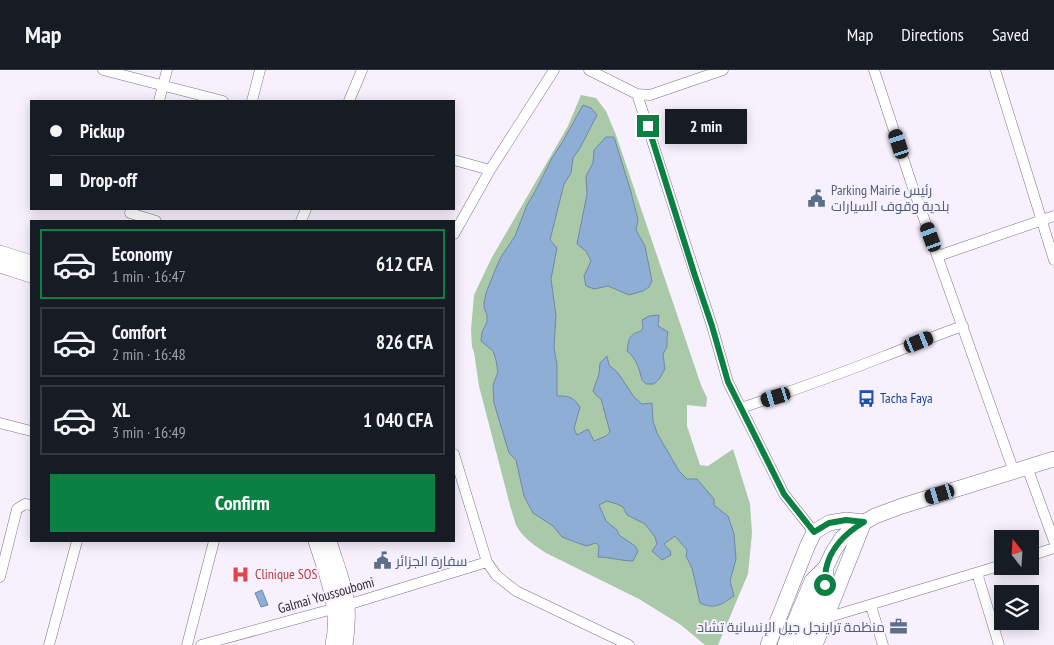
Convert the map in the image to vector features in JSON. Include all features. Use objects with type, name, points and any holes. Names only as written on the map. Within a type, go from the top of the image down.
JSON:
[{"type":"main road","points":[[0,253],[30,263]]},
{"type":"main road","points":[[0,265],[30,275]]},
{"type":"main road","points":[[801,645],[825,585],[826,568],[833,552],[842,538],[854,528],[875,516],[902,506],[1054,458]]},
{"type":"main road","points":[[768,645],[814,532],[829,523],[846,520],[864,522]]},
{"type":"main road","points":[[815,645],[864,522]]},
{"type":"main road","points":[[316,542],[332,592],[340,606],[347,629],[345,645]]},
{"type":"main road","points":[[329,542],[344,589],[333,645]]},
{"type":"main road","points":[[785,645],[812,581],[826,568]]},
{"type":"street","points":[[103,70],[219,100]]},
{"type":"street","points":[[159,100],[167,70]]},
{"type":"street","points":[[252,100],[260,70]]},
{"type":"street","points":[[349,100],[362,70]]},
{"type":"street","points":[[455,232],[490,170],[554,70]]},
{"type":"street","points":[[589,70],[637,94],[650,95],[723,70]]},
{"type":"street","points":[[874,70],[911,182],[963,326],[1021,469],[1054,541]]},
{"type":"street","points":[[994,70],[1054,260]]},
{"type":"street","points":[[637,94],[712,326],[728,382],[784,494],[814,532]]},
{"type":"street","points":[[455,160],[490,170]]},
{"type":"street","points":[[130,214],[152,220]]},
{"type":"street","points":[[938,256],[1054,216]]},
{"type":"street","points":[[741,408],[793,391],[963,326]]},
{"type":"street","points":[[0,423],[30,430]]},
{"type":"street","points":[[455,457],[487,562],[496,575],[516,591],[629,645]]},
{"type":"street","points":[[0,577],[17,509],[25,504],[30,505]]},
{"type":"street","points":[[49,645],[77,542]]},
{"type":"street","points":[[187,645],[214,542]]},
{"type":"street","points":[[1039,553],[1054,548]]},
{"type":"street","name":"Galmai Youssoubomi","points":[[201,645],[487,562]]},
{"type":"street","points":[[826,618],[994,568]]},
{"type":"street","points":[[977,573],[999,645]]},
{"type":"street","points":[[871,606],[883,645]]},
{"type":"green space","points":[[581,95],[596,98],[606,111],[616,135],[707,398],[706,407],[687,405],[687,426],[700,465],[708,466],[733,449],[750,504],[752,533],[748,574],[718,645],[705,645],[681,625],[639,599],[546,553],[525,537],[516,525],[511,509],[479,386],[471,330],[474,295],[491,259],[568,126]]},
{"type":"water","points":[[583,105],[591,108],[597,115],[573,158],[571,173],[564,184],[550,240],[557,248],[551,279],[556,316],[554,348],[557,364],[557,396],[570,397],[580,407],[574,429],[577,435],[588,429],[594,441],[606,436],[610,432],[601,399],[593,391],[599,374],[600,363],[607,356],[609,365],[618,373],[634,397],[642,404],[652,403],[653,421],[657,433],[679,471],[687,479],[697,479],[714,499],[714,505],[728,516],[734,534],[736,559],[730,581],[734,596],[718,605],[710,606],[700,603],[692,568],[686,556],[687,550],[675,536],[664,544],[671,555],[662,560],[652,551],[657,544],[655,537],[645,524],[627,515],[623,507],[617,504],[607,501],[599,505],[606,521],[617,530],[619,535],[635,546],[638,551],[633,561],[598,557],[599,546],[596,543],[586,546],[562,537],[553,526],[533,513],[524,496],[516,460],[509,453],[494,403],[493,385],[498,372],[496,360],[493,351],[481,341],[482,332],[487,322],[484,308],[486,293],[501,257],[515,236],[527,205]]},
{"type":"water","points":[[606,137],[614,137],[638,220],[636,230],[645,246],[652,281],[649,287],[643,291],[629,295],[608,286],[594,289],[586,286],[584,276],[591,261],[586,251],[577,244],[587,194],[586,176],[593,163],[594,150]]},
{"type":"water","points":[[659,315],[658,326],[668,332],[667,347],[663,354],[665,369],[654,384],[646,384],[642,380],[635,361],[627,351],[628,343],[631,336],[643,328],[642,320],[649,316]]},
{"type":"water","points":[[262,590],[268,605],[261,607],[255,593]]},
{"type":"place","name":"Parking Mairie رئيس بلدية وقوف السيارات","points":[[817,198]]},
{"type":"place","name":"Tacha Faya","points":[[866,398]]},
{"type":"place","name":"سفارة الجزائر","points":[[382,561]]},
{"type":"place","name":"Clinique SOS","points":[[241,574]]},
{"type":"place","name":"منظمة تراينجل جيل الإنسانية تشاد","points":[[899,627]]},
{"type":"route","points":[[648,126],[728,382],[784,494],[814,532],[829,523],[846,520],[864,522],[842,538],[833,552],[826,568],[825,585]]}]
